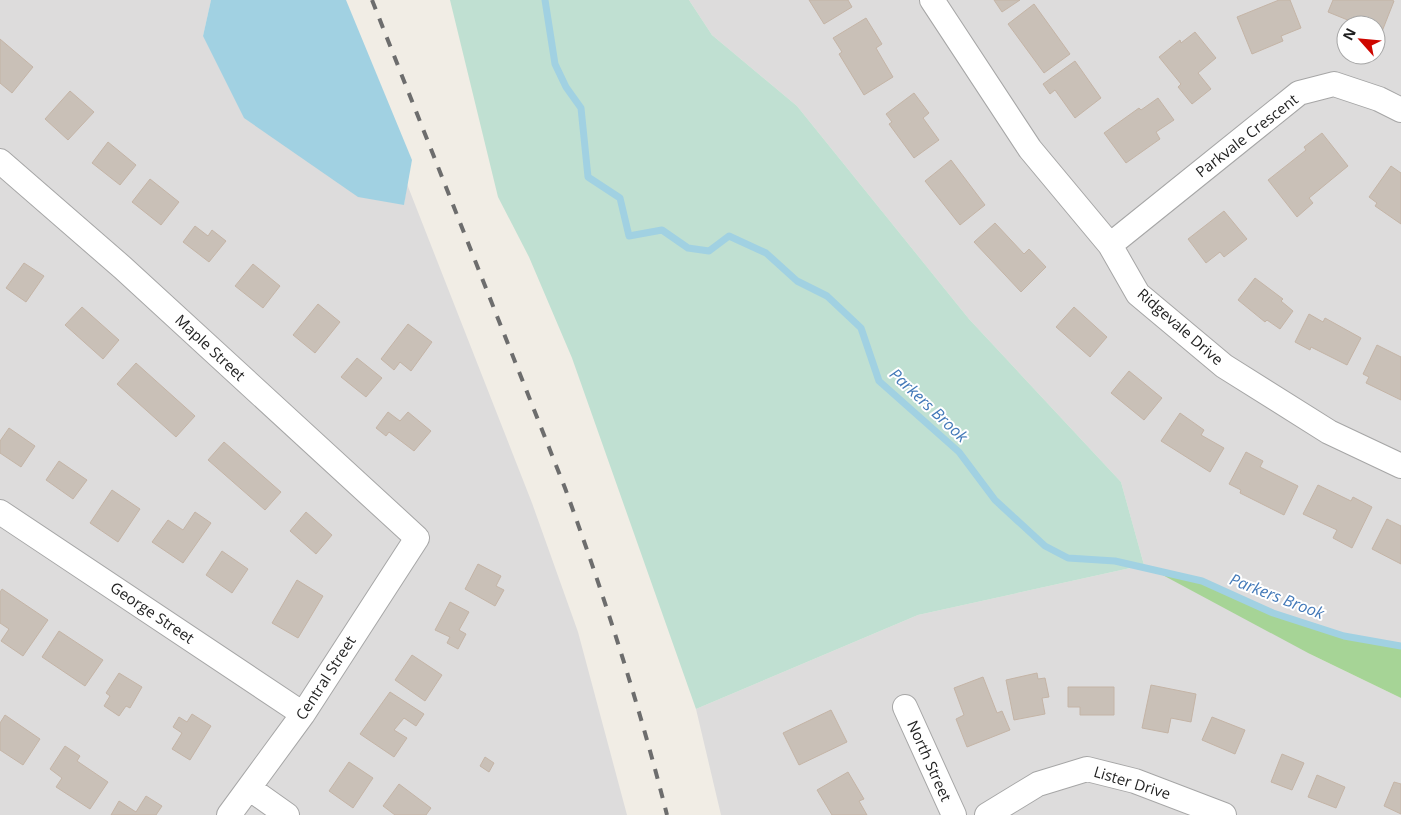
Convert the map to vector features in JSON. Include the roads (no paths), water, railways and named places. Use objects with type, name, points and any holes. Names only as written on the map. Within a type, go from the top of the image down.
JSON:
[{"type":"street","name":"Ridgevale Drive","points":[[932,0],[1030,149],[1110,245],[1138,294],[1224,366],[1329,432],[1401,466]]},
{"type":"street","name":"Parkvale Crescent","points":[[1110,245],[1299,93],[1334,84],[1379,99],[1401,110]]},
{"type":"street","name":"Maple Street","points":[[0,161],[123,268],[417,538]]},
{"type":"street","name":"George Street","points":[[0,512],[303,714]]},
{"type":"street","name":"Central Street","points":[[230,815],[303,714],[417,538]]},
{"type":"street","name":"North Street","points":[[905,707],[954,815]]},
{"type":"street","name":"Lister Drive","points":[[987,815],[1038,784],[1086,769],[1135,781],[1224,815]]},
{"type":"street","points":[[249,788],[288,815]]},
{"type":"water","points":[[211,0],[346,0],[412,160],[404,205],[358,197],[244,118],[203,36]]},
{"type":"waterway","name":"Parkers Brook","points":[[545,0],[555,64],[566,87],[581,108],[588,177],[620,198],[629,236],[662,230],[688,248],[709,251],[729,236],[766,253],[797,281],[827,296],[861,328],[879,381],[959,452],[995,500],[1045,546],[1068,558],[1115,561],[1202,581],[1273,613],[1344,636],[1401,646]]},
{"type":"railway","points":[[372,0],[565,488],[620,650],[645,732],[667,815]]}]
